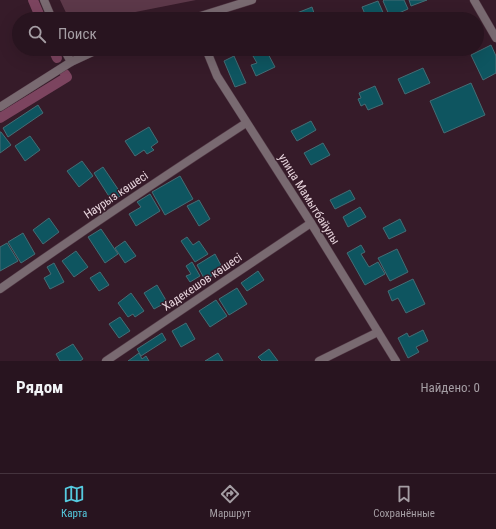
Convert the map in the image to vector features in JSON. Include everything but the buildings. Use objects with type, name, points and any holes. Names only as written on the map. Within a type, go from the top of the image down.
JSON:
[{"type":"street","points":[[44,0],[49,12]]},
{"type":"street","points":[[212,12],[237,2],[252,0]]},
{"type":"street","points":[[474,0],[481,12]]},
{"type":"street","points":[[484,17],[496,38]]},
{"type":"street","points":[[68,56],[71,62]]},
{"type":"street","points":[[0,107],[71,62],[84,56]]},
{"type":"street","name":"улица Мамытбайулы","points":[[209,56],[217,76],[311,223],[396,361]]},
{"type":"street","name":"Наурыз көшесі","points":[[0,289],[154,183],[246,123]]},
{"type":"street","name":"Хадекешов көшесі","points":[[106,361],[311,223]]},
{"type":"street","points":[[319,361],[378,332]]},
{"type":"shaded area","points":[[60,0],[196,0],[135,12],[66,12]]},
{"type":"waterway","points":[[33,0],[38,12]]},
{"type":"waterway","points":[[0,118],[67,77],[65,74]]}]
